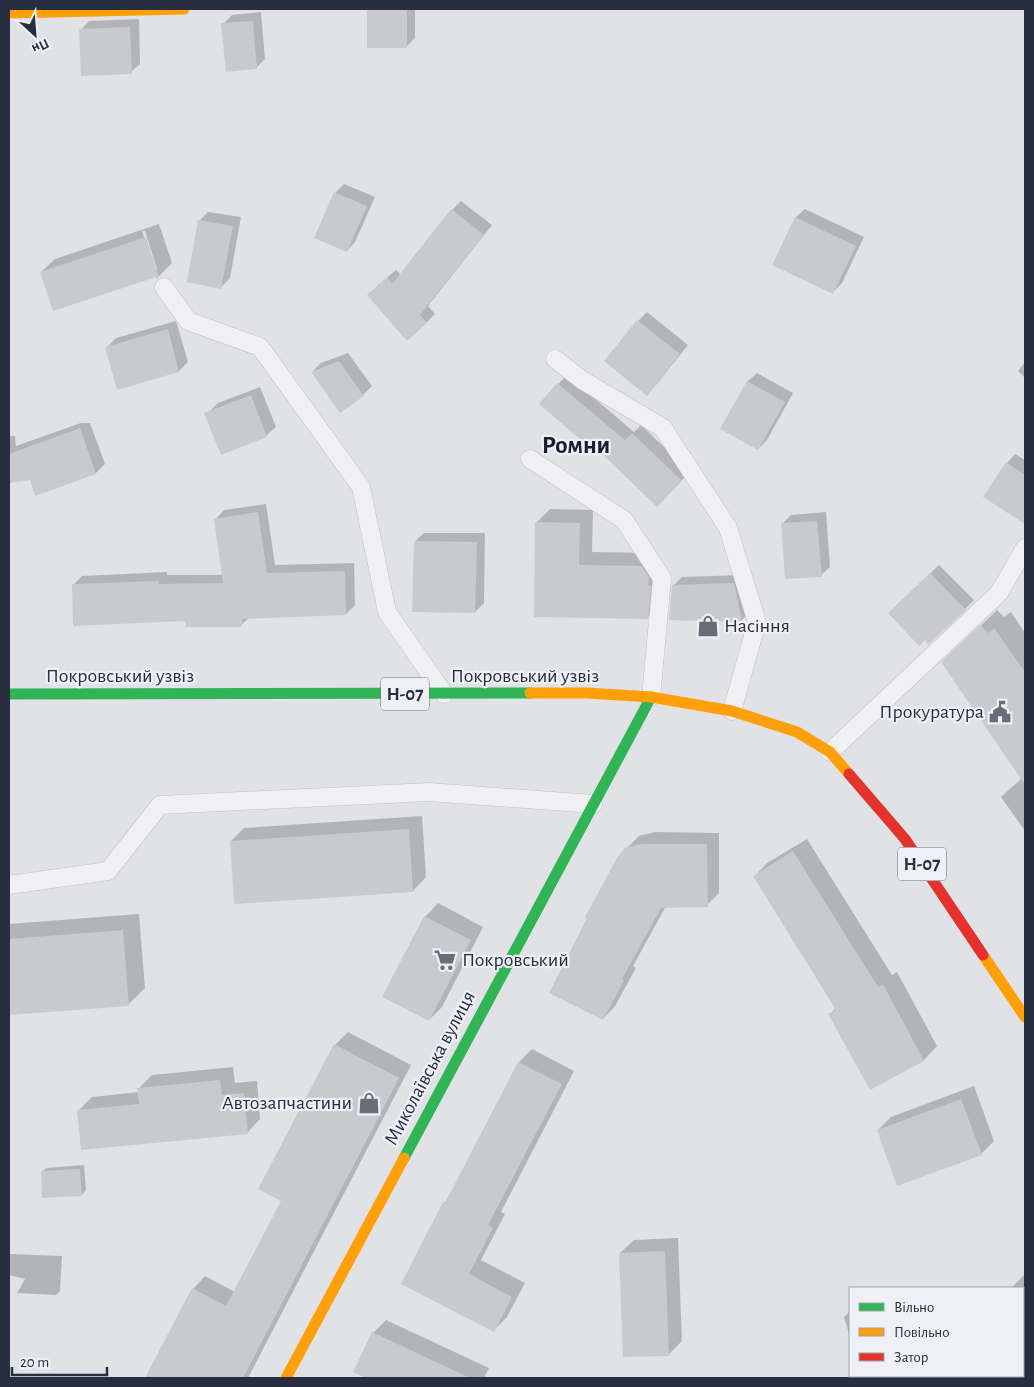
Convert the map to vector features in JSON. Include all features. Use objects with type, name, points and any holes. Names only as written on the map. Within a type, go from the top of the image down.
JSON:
[{"type":"main road","points":[[9,13],[184,9]]},
{"type":"main road","name":"Покровський узвіз","points":[[9,694],[587,694],[651,697],[732,711],[797,732],[830,752]]},
{"type":"main road","name":"Миколаївська вулиця","points":[[286,1378],[651,697]]},
{"type":"main road","name":"Н-07","points":[[830,752],[905,839],[1025,1017]]},
{"type":"lane","points":[[164,287],[188,321],[260,347],[361,487],[387,612],[444,694]]},
{"type":"lane","points":[[555,359],[582,380],[663,428],[728,528],[757,622],[732,711]]},
{"type":"lane","points":[[530,459],[624,520],[662,578],[651,697]]},
{"type":"lane","points":[[830,752],[999,592],[1025,548]]},
{"type":"lane","points":[[9,885],[108,871],[160,805],[430,792],[593,804]]},
{"type":"building","points":[[367,9],[407,9],[407,48],[367,48]]},
{"type":"building","points":[[253,21],[257,69],[226,72],[221,23]]},
{"type":"building","points":[[130,27],[132,74],[81,76],[79,29]]},
{"type":"building","points":[[334,192],[367,206],[347,252],[314,238]]},
{"type":"building","points":[[451,209],[484,235],[420,315],[427,323],[407,341],[367,295],[387,277],[392,284]]},
{"type":"building","points":[[795,217],[856,246],[833,294],[772,265]]},
{"type":"building","points":[[198,220],[233,226],[221,289],[187,282]]},
{"type":"building","points":[[146,237],[159,278],[153,277],[53,311],[40,272]]},
{"type":"building","points":[[637,320],[680,354],[647,396],[604,361]]},
{"type":"building","points":[[168,329],[179,372],[117,390],[105,347]]},
{"type":"building","points":[[339,361],[364,396],[340,413],[311,372]]},
{"type":"building","points":[[747,381],[785,402],[758,450],[720,429]]},
{"type":"building","points":[[557,383],[625,440],[632,433],[682,481],[657,507],[597,449],[595,452],[539,404]]},
{"type":"building","points":[[251,395],[267,437],[221,455],[204,413]]},
{"type":"building","points":[[80,428],[96,474],[35,496],[30,480],[9,483],[9,454]]},
{"type":"building","points":[[1006,462],[1025,475],[1025,524],[983,497]]},
{"type":"building","points":[[258,512],[267,573],[345,571],[346,615],[242,619],[242,627],[186,627],[185,621],[73,626],[72,584],[158,581],[159,584],[223,583],[214,519]]},
{"type":"building","points":[[817,521],[822,577],[785,579],[781,523]]},
{"type":"building","points":[[535,522],[580,523],[579,565],[641,566],[649,577],[648,586],[651,586],[648,619],[534,617]]},
{"type":"building","points":[[414,541],[477,542],[475,613],[412,612]]},
{"type":"building","points":[[930,573],[966,610],[928,645],[925,640],[919,646],[888,613]]},
{"type":"building","points":[[734,583],[742,622],[669,620],[672,585]]},
{"type":"building","name":"Прокуратура","points":[[980,625],[988,633],[994,628],[1025,672],[1025,785],[941,662]]},
{"type":"building","points":[[409,829],[413,892],[234,904],[230,841]]},
{"type":"building","points":[[642,844],[707,844],[708,907],[661,908],[622,979],[624,980],[603,1020],[549,993],[587,918],[585,917],[617,858],[625,848]]},
{"type":"building","points":[[793,851],[878,987],[883,984],[924,1061],[870,1090],[828,1014],[836,1010],[753,876]]},
{"type":"building","points":[[424,916],[471,940],[429,1021],[382,997]]},
{"type":"building","points":[[123,930],[129,1006],[9,1015],[9,939]]},
{"type":"building","points":[[334,1044],[399,1078],[243,1378],[145,1378],[192,1288],[226,1306],[281,1201],[258,1189]]},
{"type":"building","points":[[518,1062],[562,1084],[488,1225],[493,1228],[469,1274],[512,1297],[494,1332],[401,1284]]},
{"type":"building","points":[[220,1080],[222,1095],[244,1093],[248,1134],[81,1150],[77,1110],[139,1104],[137,1088]]},
{"type":"building","points":[[961,1099],[982,1155],[897,1186],[877,1130]]},
{"type":"building","points":[[80,1169],[82,1196],[42,1198],[41,1171]]},
{"type":"building","points":[[665,1251],[669,1356],[623,1357],[619,1253]]},
{"type":"building","points":[[372,1332],[470,1378],[366,1378],[353,1372]]},
{"type":"traffic: fast","points":[[9,694],[530,693]]},
{"type":"traffic: fast","points":[[404,1158],[651,697]]},
{"type":"traffic: slow","points":[[9,13],[184,9]]},
{"type":"traffic: slow","points":[[530,693],[587,693],[651,697],[732,711],[797,732],[830,752],[849,774]]},
{"type":"traffic: slow","points":[[983,955],[1025,1017]]},
{"type":"traffic: slow","points":[[286,1378],[404,1158]]},
{"type":"traffic: jam","points":[[849,774],[905,839],[983,955]]},
{"type":"place","name":"Насіння","points":[[708,626]]},
{"type":"place","name":"Прокуратура","points":[[1000,712]]},
{"type":"place","name":"Покровський","points":[[445,960]]},
{"type":"place","name":"Автозапчастини","points":[[369,1103]]},
{"type":"district","name":"Ромни","points":[[576,445]]}]
